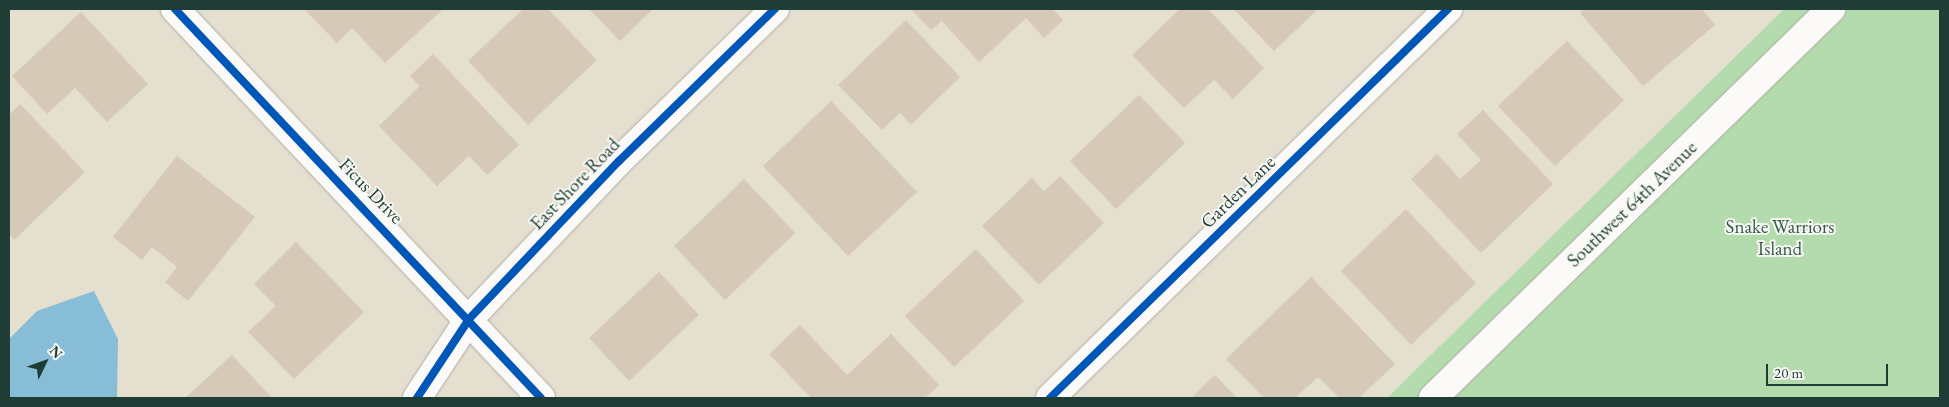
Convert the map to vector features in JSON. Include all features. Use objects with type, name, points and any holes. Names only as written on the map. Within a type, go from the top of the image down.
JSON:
[{"type":"street","name":"Ficus Drive","points":[[175,9],[469,319],[541,398]]},
{"type":"street","name":"East Shore Road","points":[[417,398],[469,319],[619,161],[775,9]]},
{"type":"street","name":"Garden Lane","points":[[1050,398],[1448,9]]},
{"type":"street","name":"Southwest 64th Avenue","points":[[1434,398],[1831,9]]},
{"type":"green space","name":"Snake Warriors Island","points":[[1784,9],[1940,9],[1940,398],[1387,398]]},
{"type":"water","points":[[94,291],[118,339],[117,398],[9,398],[9,339],[37,311]]},
{"type":"building","points":[[304,9],[443,9],[385,63],[352,28],[337,43]]},
{"type":"building","points":[[523,9],[548,9],[597,60],[528,125],[468,61]]},
{"type":"building","points":[[589,9],[653,9],[620,41]]},
{"type":"building","points":[[911,9],[1053,9],[1063,20],[1044,38],[1026,18],[979,62],[942,21],[931,30]]},
{"type":"building","points":[[1180,9],[1208,9],[1264,68],[1233,99],[1214,80],[1184,108],[1132,55]]},
{"type":"building","points":[[1234,9],[1318,9],[1274,51]]},
{"type":"building","points":[[1584,9],[1702,9],[1715,25],[1643,86],[1580,13]]},
{"type":"building","points":[[81,12],[148,84],[107,122],[75,88],[47,114],[12,76]]},
{"type":"building","points":[[906,20],[960,77],[911,125],[900,113],[882,130],[838,85]]},
{"type":"building","points":[[1567,41],[1624,100],[1555,166],[1498,106]]},
{"type":"building","points":[[433,54],[519,145],[487,175],[469,156],[437,186],[379,126],[420,86],[410,76]]},
{"type":"building","points":[[1139,95],[1185,143],[1116,209],[1070,161]]},
{"type":"building","points":[[831,101],[917,192],[848,256],[763,166]]},
{"type":"building","points":[[20,104],[85,172],[14,240],[9,234],[9,115]]},
{"type":"building","points":[[1483,110],[1553,184],[1481,253],[1411,179],[1437,154],[1460,179],[1481,160],[1457,134]]},
{"type":"building","points":[[177,156],[255,217],[188,301],[165,282],[177,267],[152,247],[142,260],[113,237]]},
{"type":"building","points":[[1060,176],[1104,223],[1039,285],[982,226],[1032,178],[1044,191]]},
{"type":"building","points":[[744,179],[795,233],[725,300],[674,246]]},
{"type":"building","points":[[1406,209],[1476,283],[1411,345],[1341,271]]},
{"type":"building","points":[[296,242],[364,312],[294,379],[248,332],[276,306],[254,284]]},
{"type":"building","points":[[976,249],[1024,301],[954,367],[905,316]]},
{"type":"building","points":[[659,272],[699,315],[629,381],[589,338]]},
{"type":"building","points":[[1311,277],[1395,364],[1359,398],[1339,398],[1318,377],[1295,398],[1264,398],[1226,359]]},
{"type":"building","points":[[800,325],[847,375],[891,334],[939,385],[925,398],[811,398],[769,354]]},
{"type":"building","points":[[232,355],[272,398],[185,398]]},
{"type":"building","points":[[1215,375],[1237,398],[1191,398]]},
{"type":"cycle path","points":[[175,9],[541,398]]},
{"type":"cycle path","points":[[417,398],[469,319],[619,161],[775,9]]},
{"type":"cycle path","points":[[1050,398],[1448,9]]}]
